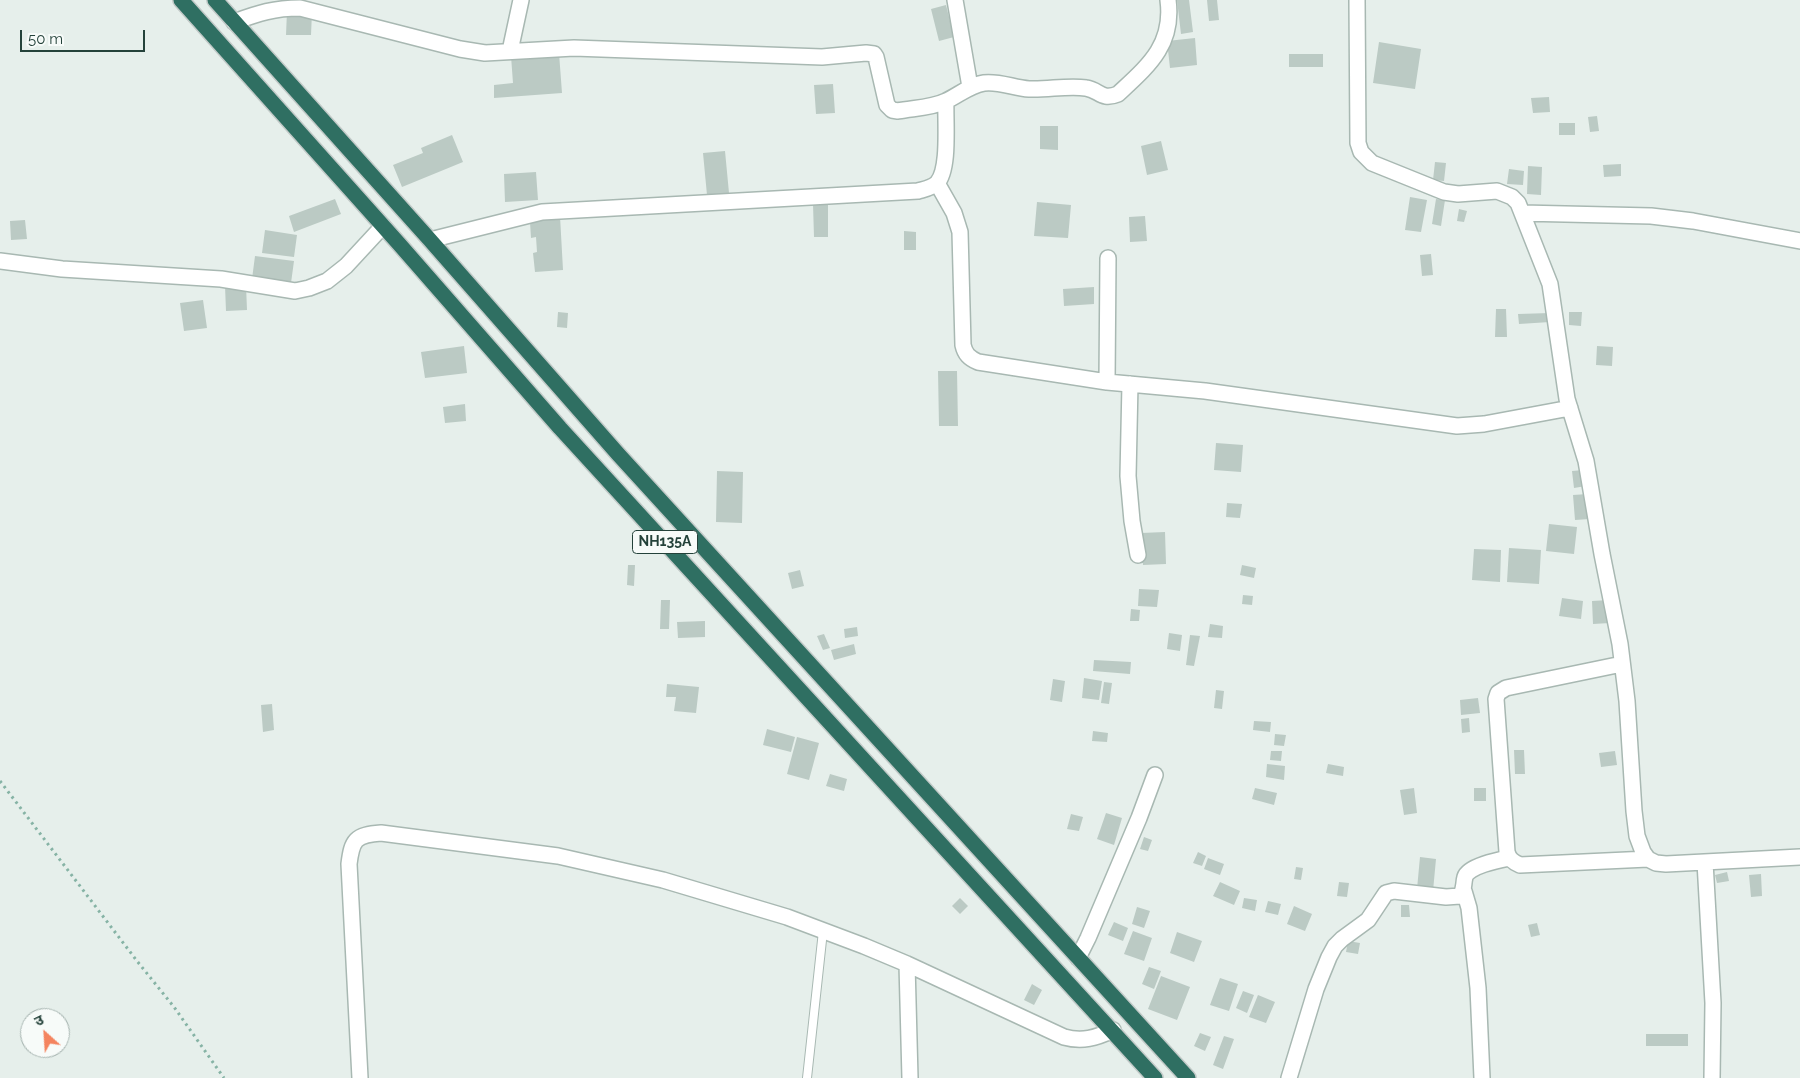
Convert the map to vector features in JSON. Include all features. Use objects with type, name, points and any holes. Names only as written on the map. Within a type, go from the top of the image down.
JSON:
[{"type":"highway","name":"NH135A","points":[[181,0],[560,428],[1155,1078]]},
{"type":"highway","name":"NH135A","points":[[215,0],[632,469],[1188,1078]]},
{"type":"street","points":[[510,51],[521,0]]},
{"type":"street","points":[[955,0],[970,87]]},
{"type":"street","points":[[234,22],[274,9],[300,8],[460,49],[485,53],[574,48],[822,57],[874,54],[887,105],[892,110],[898,111],[946,101],[970,87],[983,83],[995,83],[1026,89],[1086,88],[1107,97],[1118,94],[1145,69],[1165,40],[1169,20],[1168,0]]},
{"type":"street","points":[[1356,0],[1358,144],[1366,158],[1372,163],[1444,192],[1458,194],[1497,191],[1512,197],[1518,203],[1550,284],[1570,408],[1586,460],[1622,664],[1627,701],[1634,811],[1640,844],[1648,859]]},
{"type":"street","points":[[430,240],[542,212],[918,191],[929,188],[937,183],[944,171],[946,101]]},
{"type":"street","points":[[937,183],[954,213],[960,232],[963,345],[965,352],[978,362],[1107,382],[1205,391],[1457,426],[1484,424],[1570,408]]},
{"type":"street","points":[[1522,213],[1651,216],[1693,221],[1800,241]]},
{"type":"street","points":[[0,261],[62,269],[221,279],[295,290],[310,288],[327,281],[346,266],[383,226]]},
{"type":"street","points":[[1107,382],[1108,258]]},
{"type":"street","points":[[1130,384],[1128,476],[1132,521],[1138,555]]},
{"type":"street","points":[[1622,664],[1506,688],[1498,693],[1496,699],[1504,820],[1509,858],[1514,862],[1529,865],[1648,859],[1656,863],[1666,864],[1800,857]]},
{"type":"street","points":[[1078,958],[1139,818],[1155,775]]},
{"type":"street","points":[[360,1078],[349,864],[351,847],[357,839],[368,834],[389,834],[558,856],[663,880],[787,917],[823,930],[907,964],[1064,1037],[1084,1040],[1095,1038],[1113,1030]]},
{"type":"street","points":[[1482,1078],[1478,988],[1469,908],[1464,891],[1465,877],[1467,873],[1479,866],[1509,858]]},
{"type":"street","points":[[1705,862],[1713,1003],[1712,1078]]},
{"type":"street","points":[[1289,1078],[1324,966],[1335,946],[1368,920],[1383,896],[1389,891],[1453,898],[1460,896],[1464,891]]},
{"type":"street","points":[[907,964],[910,1078]]},
{"type":"lane","points":[[807,1078],[823,930]]},
{"type":"path","points":[[0,781],[130,954],[174,1008],[224,1078]]},
{"type":"building","points":[[1177,0],[1189,0],[1193,32],[1181,34]]},
{"type":"building","points":[[1207,0],[1217,0],[1219,20],[1209,21]]},
{"type":"building","points":[[946,5],[954,37],[939,41],[931,9]]},
{"type":"building","points":[[287,11],[312,12],[311,35],[286,35]]},
{"type":"building","points":[[1195,38],[1197,65],[1170,68],[1167,41]]},
{"type":"building","points":[[1379,42],[1421,49],[1415,89],[1373,83]]},
{"type":"building","points":[[559,53],[562,93],[494,98],[494,85],[513,83],[511,56]]},
{"type":"building","points":[[1289,54],[1323,54],[1323,67],[1289,67]]},
{"type":"building","points":[[833,84],[835,113],[816,114],[814,85]]},
{"type":"building","points":[[1549,97],[1550,112],[1533,113],[1531,98]]},
{"type":"building","points":[[1597,116],[1599,131],[1590,132],[1588,117]]},
{"type":"building","points":[[1559,123],[1575,123],[1575,135],[1559,135]]},
{"type":"building","points":[[1040,126],[1058,126],[1058,150],[1040,149]]},
{"type":"building","points":[[452,135],[463,162],[402,187],[393,165],[423,153],[421,148]]},
{"type":"building","points":[[1161,141],[1168,170],[1147,175],[1141,146]]},
{"type":"building","points":[[725,151],[729,193],[707,195],[703,153]]},
{"type":"building","points":[[1435,162],[1446,163],[1444,181],[1433,180]]},
{"type":"building","points":[[1621,164],[1621,176],[1604,177],[1603,165]]},
{"type":"building","points":[[1528,166],[1542,167],[1541,195],[1527,194]]},
{"type":"building","points":[[1509,169],[1524,171],[1523,185],[1507,184]]},
{"type":"building","points":[[536,172],[538,200],[505,202],[504,174]]},
{"type":"building","points":[[1410,197],[1427,200],[1421,232],[1405,230]]},
{"type":"building","points":[[335,199],[341,214],[294,232],[289,216]]},
{"type":"building","points":[[1436,199],[1445,200],[1441,226],[1432,224]]},
{"type":"building","points":[[1037,202],[1071,205],[1068,238],[1034,236]]},
{"type":"building","points":[[813,204],[828,204],[828,237],[814,237]]},
{"type":"building","points":[[1459,209],[1467,211],[1464,222],[1457,221]]},
{"type":"building","points":[[560,216],[563,270],[535,272],[533,253],[537,252],[536,237],[531,238],[530,222],[538,222],[538,217]]},
{"type":"building","points":[[1145,216],[1147,241],[1130,242],[1129,217]]},
{"type":"building","points":[[25,220],[27,239],[11,240],[10,221]]},
{"type":"building","points":[[265,230],[297,235],[294,257],[262,253]]},
{"type":"building","points":[[904,231],[916,232],[916,250],[904,250]]},
{"type":"building","points":[[1431,254],[1433,275],[1422,276],[1420,255]]},
{"type":"building","points":[[255,256],[294,261],[291,283],[252,279]]},
{"type":"building","points":[[246,285],[247,310],[226,311],[225,286]]},
{"type":"building","points":[[1094,287],[1094,304],[1064,306],[1063,289]]},
{"type":"building","points":[[203,300],[207,328],[184,331],[180,303]]},
{"type":"building","points":[[1496,309],[1506,309],[1507,337],[1495,337]]},
{"type":"building","points":[[558,312],[568,313],[567,328],[557,327]]},
{"type":"building","points":[[1569,312],[1582,312],[1581,326],[1569,325]]},
{"type":"building","points":[[1550,313],[1550,322],[1519,324],[1518,314]]},
{"type":"building","points":[[464,346],[467,373],[425,378],[421,352]]},
{"type":"building","points":[[1597,346],[1613,347],[1612,366],[1596,365]]},
{"type":"building","points":[[938,371],[957,371],[958,426],[939,426]]},
{"type":"building","points":[[465,404],[466,421],[445,423],[443,407]]},
{"type":"building","points":[[1216,443],[1243,445],[1241,472],[1214,470]]},
{"type":"building","points":[[1584,470],[1586,486],[1574,488],[1572,471]]},
{"type":"building","points":[[717,471],[743,472],[742,523],[716,522]]},
{"type":"building","points":[[1588,494],[1590,519],[1575,520],[1573,495]]},
{"type":"building","points":[[1227,503],[1242,504],[1240,518],[1226,517]]},
{"type":"building","points":[[1549,524],[1577,527],[1574,554],[1546,551]]},
{"type":"building","points":[[1165,532],[1166,564],[1143,565],[1141,533]]},
{"type":"building","points":[[1509,548],[1541,550],[1539,584],[1507,582]]},
{"type":"building","points":[[1474,549],[1501,550],[1500,582],[1472,580]]},
{"type":"building","points":[[628,565],[635,565],[634,586],[627,585]]},
{"type":"building","points":[[1242,565],[1256,568],[1254,578],[1240,575]]},
{"type":"building","points":[[800,570],[804,586],[792,589],[788,573]]},
{"type":"building","points":[[1139,589],[1159,590],[1157,607],[1138,606]]},
{"type":"building","points":[[1243,595],[1253,596],[1252,605],[1242,604]]},
{"type":"building","points":[[1562,598],[1583,601],[1581,619],[1559,616]]},
{"type":"building","points":[[661,600],[670,600],[669,629],[660,629]]},
{"type":"building","points":[[1609,600],[1610,623],[1593,624],[1592,601]]},
{"type":"building","points":[[1131,609],[1140,610],[1139,621],[1130,621]]},
{"type":"building","points":[[705,621],[705,637],[678,638],[677,622]]},
{"type":"building","points":[[1210,624],[1223,626],[1222,638],[1208,637]]},
{"type":"building","points":[[857,627],[858,636],[845,638],[844,629]]},
{"type":"building","points":[[1169,633],[1182,635],[1180,651],[1167,649]]},
{"type":"building","points":[[824,634],[830,648],[823,650],[817,636]]},
{"type":"building","points":[[1190,635],[1200,636],[1194,666],[1186,665]]},
{"type":"building","points":[[854,644],[856,654],[834,660],[831,650]]},
{"type":"building","points":[[1094,660],[1131,662],[1130,674],[1093,671]]},
{"type":"building","points":[[1084,678],[1102,681],[1099,700],[1082,698]]},
{"type":"building","points":[[1053,679],[1065,681],[1062,702],[1050,700]]},
{"type":"building","points":[[1104,682],[1112,683],[1109,704],[1101,703]]},
{"type":"building","points":[[667,684],[699,687],[696,713],[674,711],[676,697],[666,697]]},
{"type":"building","points":[[1216,690],[1224,691],[1222,709],[1214,708]]},
{"type":"building","points":[[1478,698],[1480,713],[1461,715],[1460,700]]},
{"type":"building","points":[[272,704],[274,730],[263,732],[261,705]]},
{"type":"building","points":[[1469,718],[1470,732],[1462,733],[1461,719]]},
{"type":"building","points":[[1254,721],[1271,722],[1270,732],[1253,730]]},
{"type":"building","points":[[767,729],[795,737],[791,752],[763,745]]},
{"type":"building","points":[[1093,731],[1108,733],[1107,742],[1092,741]]},
{"type":"building","points":[[1275,734],[1286,735],[1284,746],[1274,745]]},
{"type":"building","points":[[797,737],[819,743],[809,780],[787,774]]},
{"type":"building","points":[[1514,750],[1524,750],[1525,774],[1515,774]]},
{"type":"building","points":[[1271,751],[1282,751],[1281,761],[1270,760]]},
{"type":"building","points":[[1615,751],[1617,765],[1601,767],[1599,753]]},
{"type":"building","points":[[1267,764],[1285,766],[1284,780],[1266,777]]},
{"type":"building","points":[[1328,764],[1344,767],[1343,776],[1326,773]]},
{"type":"building","points":[[830,774],[847,779],[844,791],[826,786]]},
{"type":"building","points":[[1255,788],[1277,793],[1274,805],[1252,799]]},
{"type":"building","points":[[1414,788],[1417,813],[1404,815],[1400,790]]},
{"type":"building","points":[[1474,788],[1486,788],[1486,801],[1474,801]]},
{"type":"building","points":[[1106,813],[1122,818],[1114,845],[1097,839]]},
{"type":"building","points":[[1071,814],[1083,817],[1079,831],[1067,829]]},
{"type":"building","points":[[1144,837],[1152,840],[1148,851],[1140,849]]},
{"type":"building","points":[[1198,852],[1206,856],[1202,866],[1193,863]]},
{"type":"building","points":[[1420,857],[1436,859],[1433,891],[1417,889]]},
{"type":"building","points":[[1208,858],[1224,864],[1220,875],[1204,869]]},
{"type":"building","points":[[1296,867],[1303,868],[1301,880],[1294,879]]},
{"type":"building","points":[[1727,872],[1729,881],[1717,883],[1715,875]]},
{"type":"building","points":[[1761,874],[1762,896],[1751,897],[1749,875]]},
{"type":"building","points":[[1220,882],[1240,891],[1234,905],[1213,896]]},
{"type":"building","points":[[1339,882],[1349,883],[1347,897],[1337,896]]},
{"type":"building","points":[[960,898],[968,906],[960,914],[952,906]]},
{"type":"building","points":[[1244,898],[1257,900],[1255,911],[1242,908]]},
{"type":"building","points":[[1268,901],[1281,904],[1278,915],[1265,912]]},
{"type":"building","points":[[1401,905],[1409,905],[1410,917],[1401,917]]},
{"type":"building","points":[[1294,906],[1312,914],[1305,931],[1287,924]]},
{"type":"building","points":[[1137,907],[1150,911],[1144,928],[1132,924]]},
{"type":"building","points":[[1114,922],[1128,928],[1123,941],[1108,935]]},
{"type":"building","points":[[1537,923],[1540,935],[1531,937],[1528,925]]},
{"type":"building","points":[[1133,931],[1152,938],[1144,961],[1124,954]]},
{"type":"building","points":[[1177,932],[1202,941],[1194,962],[1170,953]]},
{"type":"building","points":[[1348,941],[1360,943],[1358,954],[1346,952]]},
{"type":"building","points":[[1149,967],[1161,971],[1154,989],[1142,984]]},
{"type":"building","points":[[1161,976],[1190,987],[1177,1020],[1148,1009]]},
{"type":"building","points":[[1220,978],[1238,984],[1229,1011],[1210,1005]]},
{"type":"building","points":[[1032,984],[1042,990],[1034,1005],[1024,1000]]},
{"type":"building","points":[[1243,991],[1254,995],[1247,1013],[1236,1008]]},
{"type":"building","points":[[1258,995],[1275,1002],[1266,1023],[1249,1017]]},
{"type":"building","points":[[1200,1033],[1211,1037],[1205,1051],[1194,1046]]},
{"type":"building","points":[[1646,1034],[1688,1034],[1688,1046],[1646,1046]]},
{"type":"building","points":[[1224,1036],[1234,1039],[1223,1069],[1213,1065]]}]
